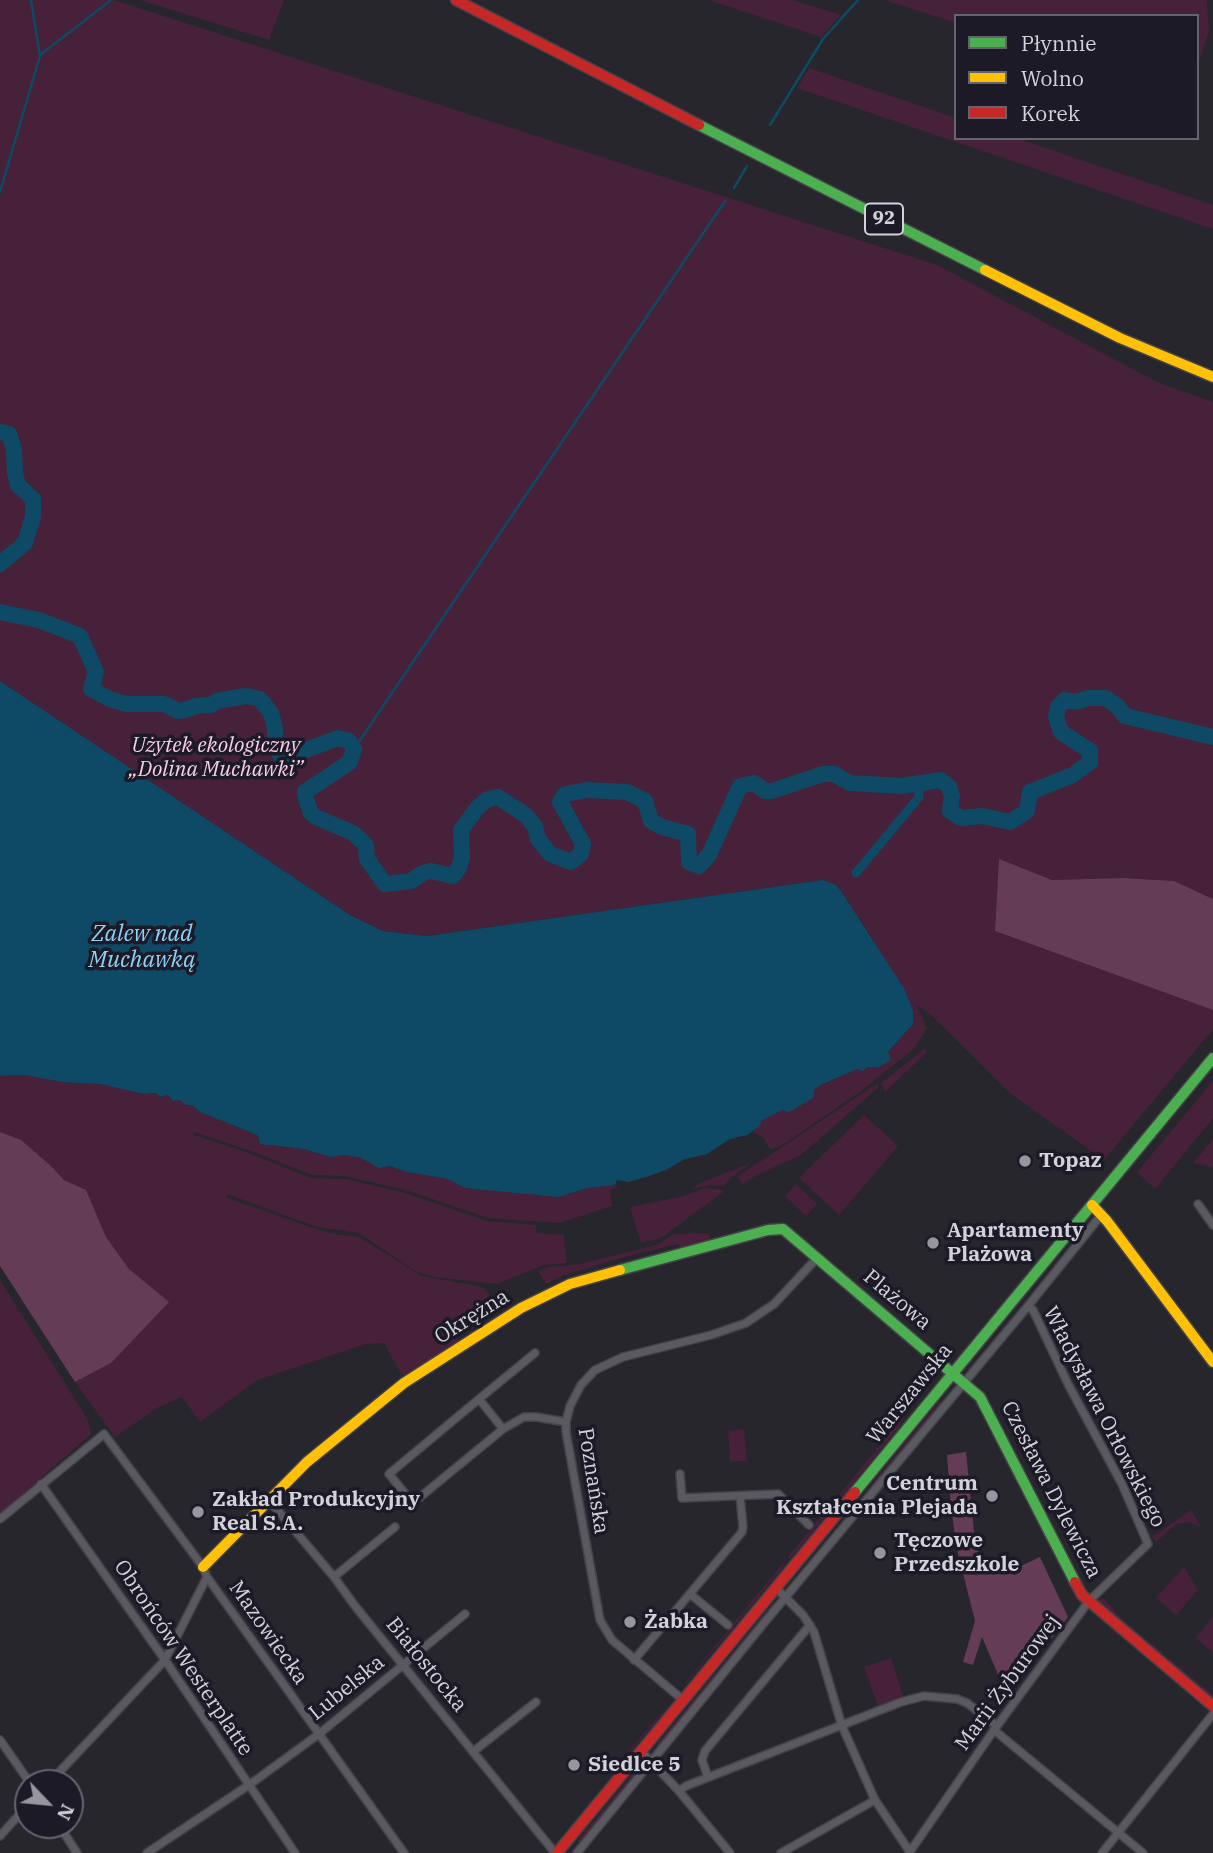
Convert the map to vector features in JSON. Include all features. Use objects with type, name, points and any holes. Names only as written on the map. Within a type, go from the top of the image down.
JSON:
[{"type":"main road","name":"92","points":[[456,0],[1120,338],[1213,377]]},
{"type":"main road","name":"Warszawska","points":[[556,1853],[1213,1058]]},
{"type":"main road","points":[[1092,1205],[1102,1214],[1213,1362]]},
{"type":"main road","name":"Okrężna","points":[[205,1572],[225,1547],[307,1462],[404,1383],[499,1321],[549,1293],[603,1275],[783,1228],[818,1257]]},
{"type":"main road","name":"Plażowa","points":[[818,1257],[952,1371]]},
{"type":"main road","name":"Czesława Dylewicza","points":[[952,1371],[980,1397],[991,1414],[1076,1583],[1089,1601],[1213,1706]]},
{"type":"street","points":[[1198,1204],[1213,1225]]},
{"type":"street","points":[[577,1853],[1102,1214]]},
{"type":"street","name":"Poznańska","points":[[683,1700],[611,1640],[600,1620],[566,1422],[575,1394],[595,1370],[623,1357],[711,1335],[746,1323],[774,1304],[818,1257]]},
{"type":"street","name":"Władysława Orłowskiego","points":[[1028,1306],[1033,1310],[1069,1386],[1122,1484],[1148,1544]]},
{"type":"street","points":[[535,1353],[389,1474],[413,1500],[419,1498],[503,1429],[524,1417],[566,1422]]},
{"type":"street","points":[[479,1399],[503,1429]]},
{"type":"street","name":"Mazowiecka","points":[[41,1484],[104,1434],[404,1853]]},
{"type":"street","points":[[680,1474],[682,1498],[778,1494],[809,1525]]},
{"type":"street","points":[[0,1519],[41,1484]]},
{"type":"street","name":"Obrońców Westerplatte","points":[[41,1484],[165,1660],[295,1853]]},
{"type":"street","points":[[634,1660],[742,1532],[740,1496]]},
{"type":"street","name":"Białostocka","points":[[270,1500],[556,1853]]},
{"type":"street","points":[[334,1577],[395,1527]]},
{"type":"street","name":"Marii Żyburowej","points":[[909,1853],[995,1728],[1089,1601],[1148,1544]]},
{"type":"street","name":"Okrężna","points":[[62,1769],[165,1660],[205,1572]]},
{"type":"street","points":[[776,1588],[810,1625],[842,1726],[875,1800],[909,1853]]},
{"type":"street","points":[[690,1594],[727,1625]]},
{"type":"street","name":"Lubelska","points":[[147,1853],[249,1785],[319,1734],[464,1614]]},
{"type":"street","points":[[708,1777],[702,1760],[705,1751],[810,1625]]},
{"type":"street","points":[[679,1791],[708,1777],[901,1702],[929,1695],[967,1703],[1143,1853]]},
{"type":"street","points":[[474,1751],[536,1702]]},
{"type":"street","points":[[1102,1853],[1213,1714]]},
{"type":"street","points":[[0,1740],[20,1769]]},
{"type":"street","points":[[641,1751],[679,1791],[730,1853]]},
{"type":"street","points":[[781,1853],[875,1800]]},
{"type":"street","points":[[0,1836],[14,1820]]},
{"type":"green space","name":"Użytek ekologiczny „Dolina Muchawki”","points":[[0,0],[114,0],[937,265],[1157,382],[1213,402],[1213,899],[1174,881],[1123,878],[1052,880],[999,860],[995,931],[1213,1010],[1213,1029],[1104,1160],[1011,1094],[932,1016],[916,1004],[927,1028],[914,1049],[861,1091],[784,1144],[770,1150],[764,1138],[753,1132],[761,1121],[821,1085],[857,1069],[879,1067],[890,1060],[888,1052],[913,1024],[873,939],[836,885],[823,880],[427,936],[383,931],[350,915],[0,681]]},
{"type":"green space","points":[[140,0],[284,0],[269,40]]},
{"type":"green space","points":[[709,0],[793,0],[841,15],[821,37]]},
{"type":"green space","points":[[885,0],[1207,0],[1209,31],[1199,62],[1199,14],[954,14],[954,22]]},
{"type":"green space","points":[[809,68],[954,117],[954,140],[1023,140],[1213,205],[1213,229],[797,88]]},
{"type":"green space","points":[[924,1049],[927,1052],[885,1092],[881,1083]]},
{"type":"green space","points":[[24,1075],[62,1082],[100,1084],[144,1094],[156,1093],[160,1097],[168,1095],[192,1105],[200,1112],[252,1133],[271,1146],[303,1149],[331,1157],[344,1155],[361,1158],[407,1172],[448,1179],[465,1188],[570,1194],[588,1188],[615,1185],[619,1187],[610,1190],[612,1206],[559,1223],[488,1218],[406,1190],[344,1176],[312,1175],[194,1132],[194,1135],[311,1178],[346,1179],[405,1193],[487,1221],[536,1225],[536,1233],[564,1235],[567,1263],[544,1265],[497,1284],[434,1277],[415,1271],[359,1233],[317,1227],[227,1194],[227,1198],[328,1233],[359,1237],[422,1276],[483,1287],[501,1309],[456,1337],[460,1342],[402,1376],[384,1343],[365,1344],[257,1380],[200,1422],[182,1397],[157,1408],[115,1437],[75,1382],[111,1363],[141,1280],[129,1269],[106,1237],[86,1190],[64,1180],[52,1167],[0,1132],[0,1076]]},
{"type":"green space","points":[[1213,1081],[1213,1118],[1155,1189],[1137,1172]]},
{"type":"green space","points":[[878,1083],[878,1088],[801,1155],[743,1184],[737,1177]]},
{"type":"green space","points":[[864,1115],[898,1146],[839,1215],[799,1178]]},
{"type":"green space","points":[[1213,1139],[1213,1167],[1193,1163]]},
{"type":"green space","points":[[751,1163],[723,1186],[710,1185],[692,1189],[700,1183]]},
{"type":"green space","points":[[796,1184],[817,1204],[806,1216],[785,1196]]},
{"type":"green space","points":[[706,1188],[723,1192],[661,1238],[641,1243],[630,1207],[680,1197]]},
{"type":"green space","points":[[708,1233],[711,1240],[681,1249],[678,1244],[632,1255],[564,1275],[546,1284],[538,1271],[580,1264],[656,1245],[674,1234]]},
{"type":"green space","points":[[0,1280],[88,1420],[91,1434],[0,1514]]},
{"type":"green space","points":[[940,1401],[944,1404],[870,1490],[871,1485]]},
{"type":"green space","points":[[912,1403],[899,1427],[790,1559],[788,1557]]},
{"type":"green space","points":[[744,1429],[747,1461],[730,1462],[728,1431]]},
{"type":"green space","points":[[1191,1510],[1201,1527],[1188,1522],[1176,1524],[1156,1542],[1152,1537]]},
{"type":"green space","points":[[783,1563],[785,1565],[685,1685],[685,1683]]},
{"type":"green space","points":[[1184,1567],[1198,1590],[1176,1615],[1156,1598]]},
{"type":"green space","points":[[1098,1597],[1104,1599],[1124,1621],[1163,1653],[1159,1655],[1099,1604]]},
{"type":"green space","points":[[776,1603],[656,1752],[657,1744],[771,1605]]},
{"type":"green space","points":[[1213,1617],[1213,1651],[1212,1652],[1196,1638]]},
{"type":"green space","points":[[891,1658],[903,1696],[878,1706],[864,1667]]},
{"type":"green space","points":[[1169,1658],[1213,1695],[1213,1698],[1170,1664]]},
{"type":"green space","points":[[667,1708],[609,1778],[617,1765]]},
{"type":"green space","points":[[642,1766],[582,1843],[577,1841],[633,1773]]},
{"type":"shaded area","points":[[999,859],[1052,880],[1123,878],[1174,881],[1213,899],[1213,1010],[995,931]]},
{"type":"shaded area","points":[[0,1132],[21,1140],[64,1180],[86,1190],[106,1237],[129,1269],[169,1302],[111,1363],[75,1382],[0,1266]]},
{"type":"shaded area","points":[[966,1452],[974,1532],[982,1572],[989,1574],[995,1556],[1021,1566],[1040,1557],[1068,1617],[1045,1647],[1040,1643],[1005,1691],[982,1637],[973,1665],[963,1662],[975,1621],[957,1549],[947,1455]]},
{"type":"water","name":"Zalew nad Muchawką","points":[[0,681],[350,915],[383,931],[427,936],[823,880],[836,885],[843,894],[905,990],[913,1011],[913,1024],[888,1052],[891,1060],[879,1067],[867,1067],[863,1071],[857,1069],[821,1085],[814,1090],[813,1098],[789,1112],[782,1110],[761,1121],[760,1126],[747,1135],[730,1139],[707,1154],[685,1159],[646,1177],[628,1182],[617,1180],[615,1185],[588,1188],[558,1197],[465,1188],[448,1179],[389,1166],[379,1168],[361,1158],[344,1155],[331,1157],[303,1149],[260,1144],[258,1136],[200,1112],[180,1100],[173,1101],[168,1095],[160,1097],[156,1093],[144,1094],[100,1084],[62,1082],[24,1075],[0,1076]]},
{"type":"waterway","points":[[0,192],[40,56],[31,0]]},
{"type":"waterway","points":[[770,125],[823,39],[858,0]]},
{"type":"waterway","points":[[40,55],[110,1]]},
{"type":"waterway","points":[[734,188],[747,166]]},
{"type":"waterway","points":[[354,749],[725,201]]},
{"type":"waterway","points":[[0,432],[9,434],[14,449],[18,485],[33,499],[33,517],[25,543],[0,564]]},
{"type":"waterway","points":[[0,612],[39,620],[80,636],[96,672],[91,689],[112,700],[127,704],[164,704],[178,711],[246,696],[260,699],[271,713],[280,755],[287,757],[338,738],[349,741],[354,749],[350,762],[305,792],[306,799],[311,813],[316,817],[353,833],[366,845],[367,859],[385,884],[411,881],[431,871],[453,876],[462,857],[461,830],[478,807],[488,799],[498,797],[527,816],[535,827],[538,839],[550,854],[571,862],[581,854],[583,844],[560,802],[565,794],[587,790],[627,792],[645,801],[651,821],[688,834],[689,862],[699,866],[709,855],[740,786],[754,783],[765,791],[772,791],[823,774],[834,774],[850,783],[901,786],[941,780],[949,787],[952,796],[950,811],[961,818],[982,816],[1010,822],[1027,811],[1030,792],[1073,775],[1090,762],[1090,751],[1061,732],[1056,717],[1058,707],[1065,700],[1076,702],[1088,698],[1106,698],[1125,716],[1213,737]]},
{"type":"waterway","points":[[856,873],[919,797],[919,783]]},
{"type":"traffic: fast","points":[[699,125],[985,270]]},
{"type":"traffic: fast","points":[[855,1492],[1213,1058]]},
{"type":"traffic: fast","points":[[620,1270],[768,1230],[783,1229],[980,1397],[1075,1582]]},
{"type":"traffic: slow","points":[[985,270],[1120,338],[1213,377]]},
{"type":"traffic: slow","points":[[1092,1205],[1107,1221],[1213,1362]]},
{"type":"traffic: slow","points":[[203,1567],[307,1462],[404,1383],[521,1308],[570,1284],[620,1270]]},
{"type":"traffic: jam","points":[[456,0],[699,125]]},
{"type":"traffic: jam","points":[[557,1853],[855,1492]]},
{"type":"traffic: jam","points":[[1075,1582],[1082,1595],[1213,1706]]},
{"type":"place","name":"Topaz","points":[[1025,1161]]},
{"type":"place","name":"Apartamenty Plażowa","points":[[933,1243]]},
{"type":"place","name":"Centrum Kształcenia Plejada","points":[[992,1496]]},
{"type":"place","name":"Zakład Produkcyjny Real S.A.","points":[[198,1512]]},
{"type":"place","name":"Tęczowe Przedszkole","points":[[880,1553]]},
{"type":"place","name":"Żabka","points":[[630,1622]]},
{"type":"place","name":"Siedlce 5","points":[[574,1765]]}]
